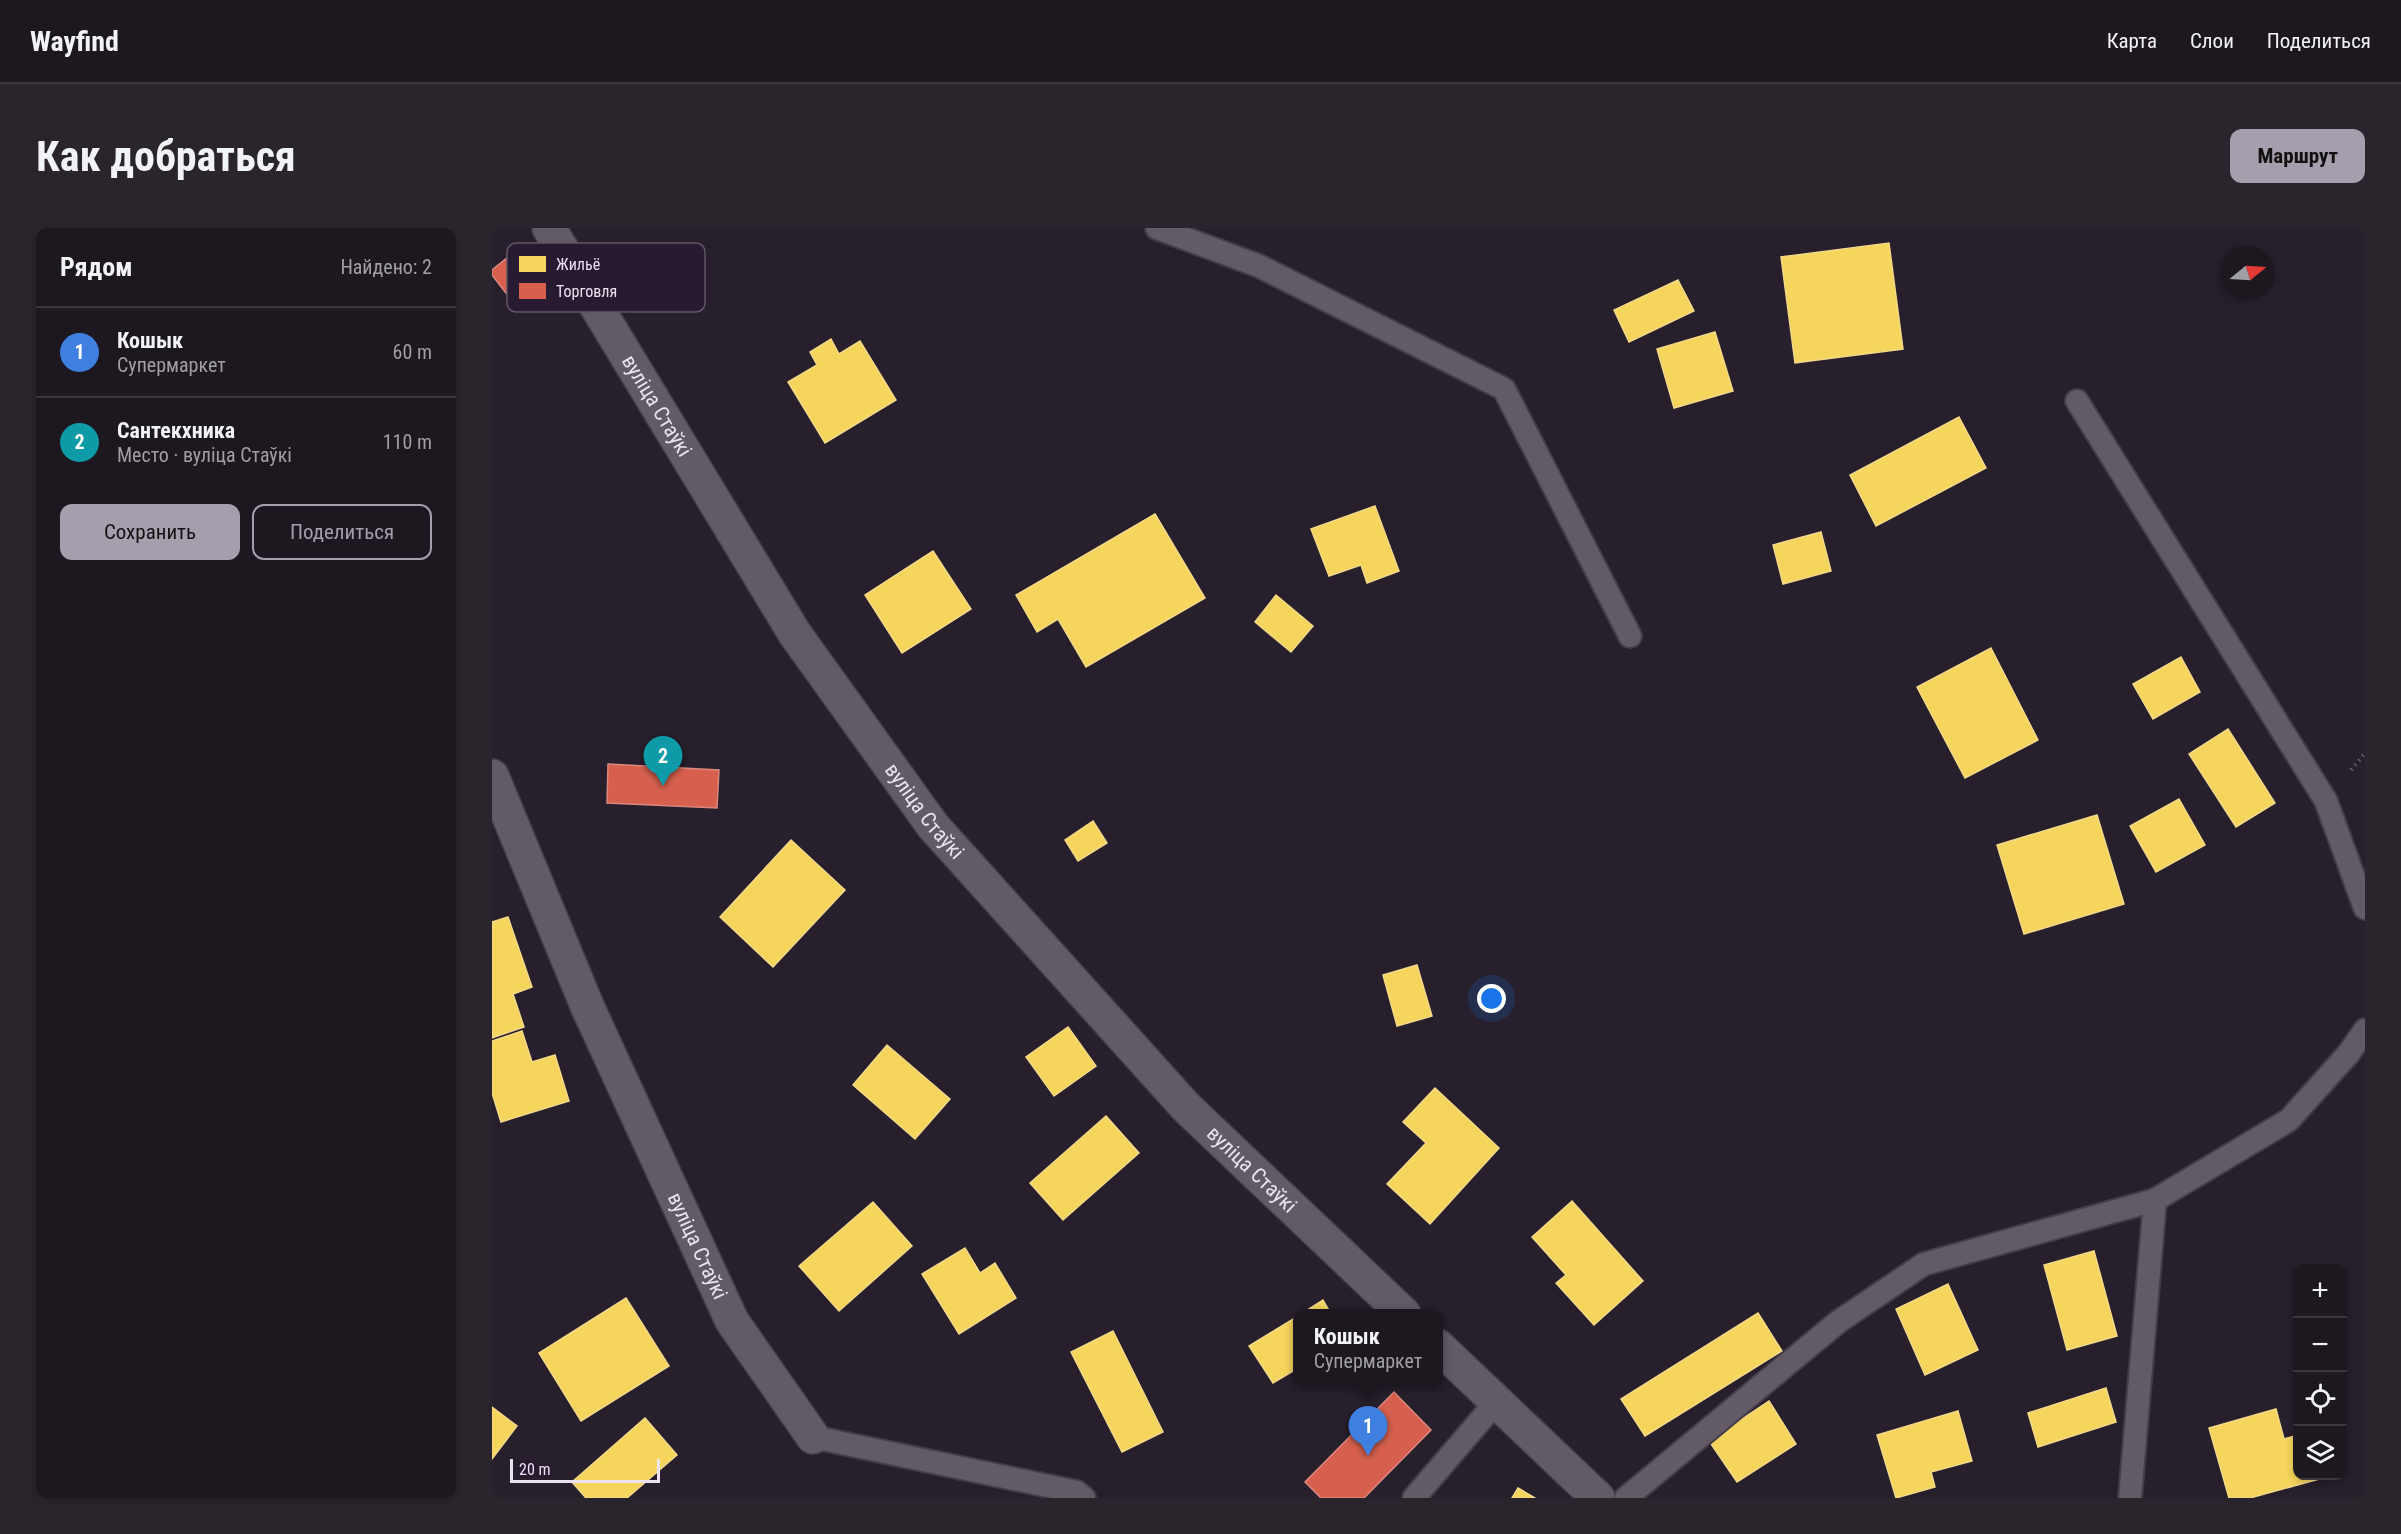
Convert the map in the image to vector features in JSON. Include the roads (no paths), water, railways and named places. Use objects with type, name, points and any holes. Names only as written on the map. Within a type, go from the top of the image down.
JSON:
[{"type":"street","name":"вуліца Стаўкі","points":[[549,228],[558,243]]},
{"type":"street","name":"вуліца Стаўкі","points":[[600,312],[795,634],[933,826],[1186,1107],[1399,1309]]},
{"type":"street","name":"вуліца Стаўкі","points":[[492,776],[588,1008],[732,1321],[813,1437]]},
{"type":"street","points":[[1443,1351],[1598,1498]]},
{"type":"lane","points":[[1157,228],[1258,266],[1504,389],[1630,636]]},
{"type":"lane","points":[[2077,401],[2326,801],[2365,908]]},
{"type":"lane","points":[[1626,1498],[1838,1322],[1924,1264],[2155,1200],[2289,1120],[2349,1053],[2365,1030]]},
{"type":"lane","points":[[2130,1498],[2155,1200]]},
{"type":"lane","points":[[1414,1498],[1497,1401]]},
{"type":"lane","points":[[813,1437],[1077,1492],[1084,1498]]},
{"type":"place","name":"Сантекхника","points":[[663,786]]},
{"type":"place","name":"Кошык","points":[[1368,1456]]}]
